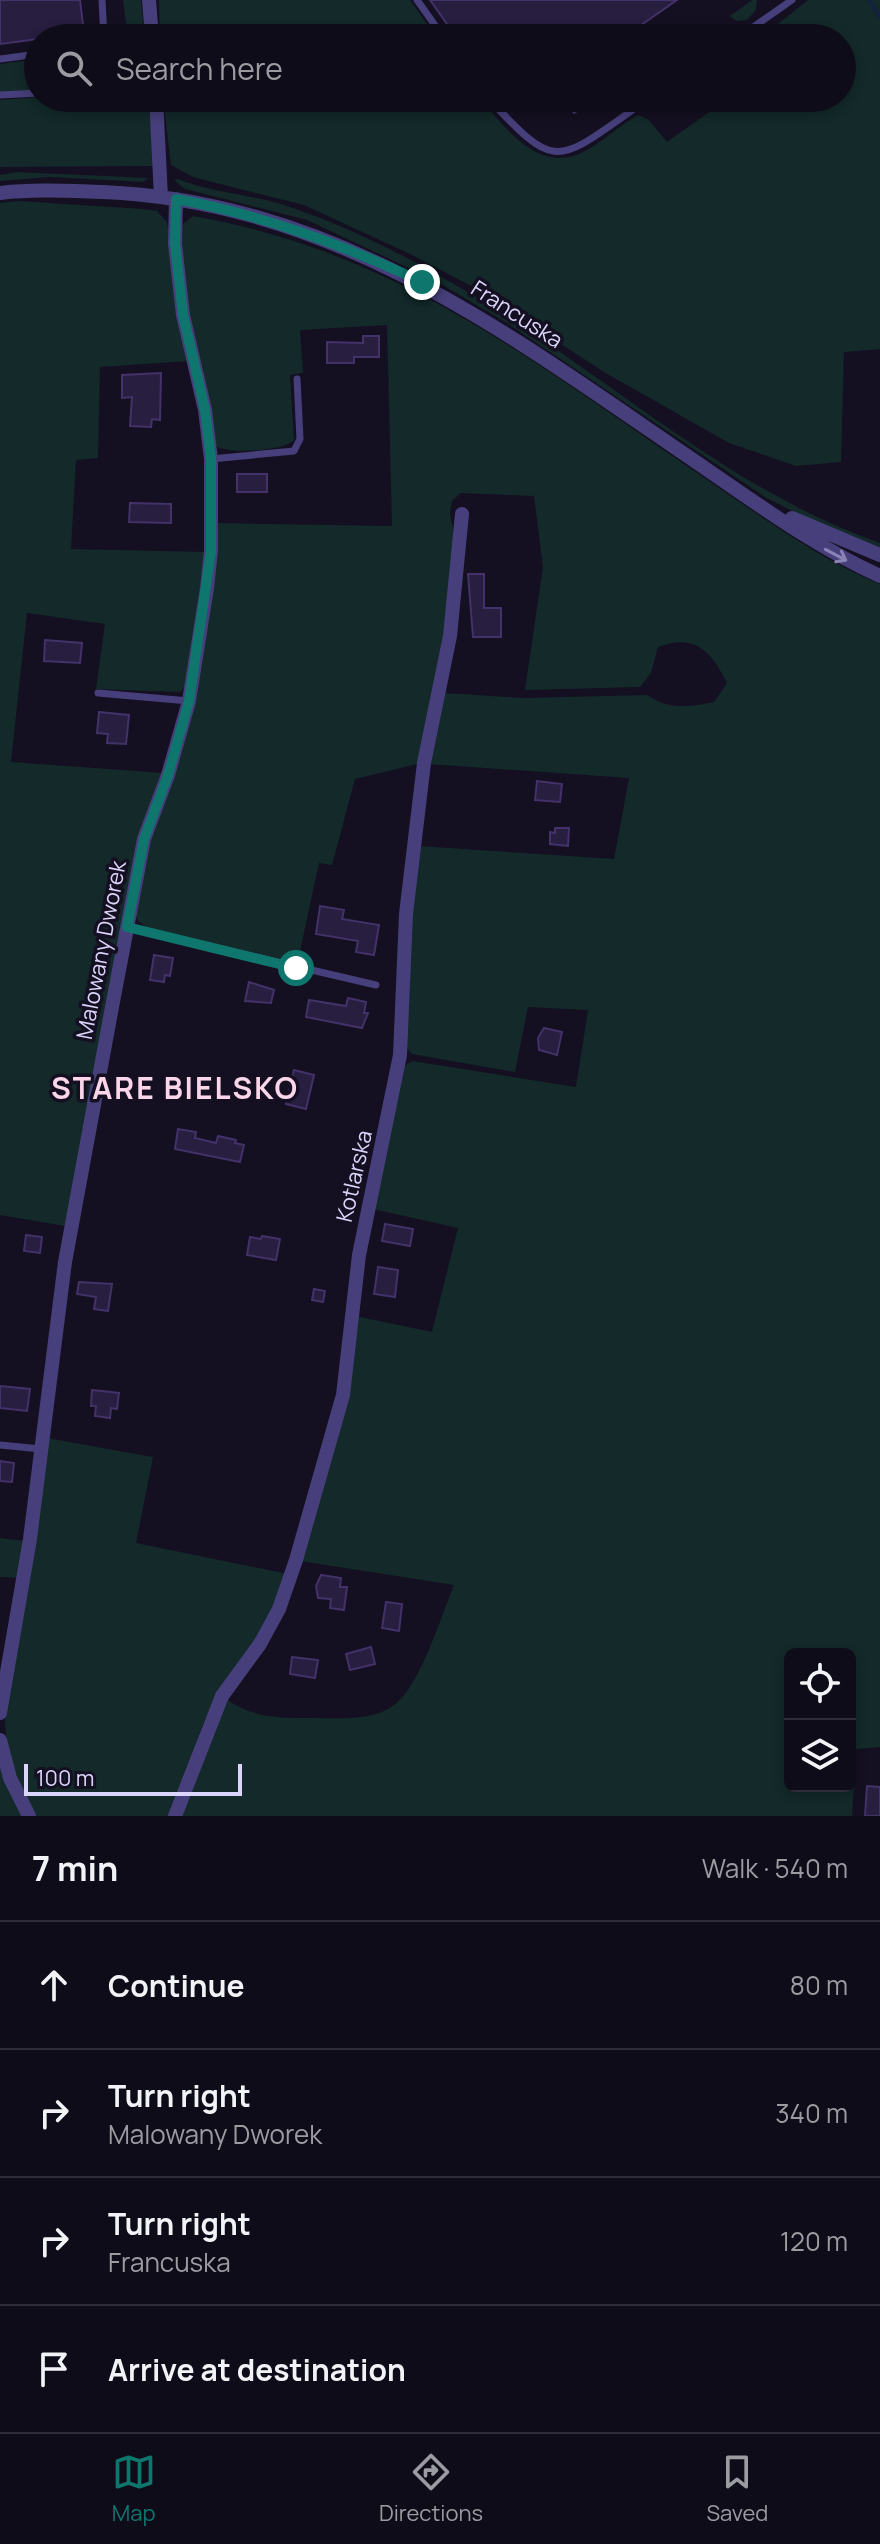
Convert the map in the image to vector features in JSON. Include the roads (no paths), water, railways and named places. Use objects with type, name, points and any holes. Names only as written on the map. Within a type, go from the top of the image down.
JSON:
[{"type":"street","points":[[149,0],[151,24]]},
{"type":"street","name":"Malowany Dworek","points":[[0,1713],[41,1449],[65,1262],[144,839],[172,764],[189,701],[211,551],[211,459],[205,410],[183,315],[158,112]]},
{"type":"street","name":"Francuska","points":[[0,193],[68,191],[168,198],[280,223],[344,246],[422,282],[506,331],[818,545],[880,576]]},
{"type":"street","name":"Francuska","points":[[748,498],[880,555]]},
{"type":"street","name":"Kotlarska","points":[[175,1816],[222,1696],[260,1644],[279,1609],[343,1395],[359,1255],[400,1055],[406,914],[424,763],[450,636],[462,514]]},
{"type":"street","points":[[0,1740],[10,1778],[29,1816]]},
{"type":"lane","points":[[102,0],[103,24]]},
{"type":"lane","points":[[417,0],[434,24]]},
{"type":"lane","points":[[755,24],[776,4],[792,0]]},
{"type":"lane","points":[[0,59],[24,56]]},
{"type":"lane","points":[[0,95],[24,94]]},
{"type":"lane","points":[[501,112],[529,142],[554,152],[582,146],[630,112]]},
{"type":"lane","points":[[211,459],[294,451],[300,439],[297,379]]},
{"type":"lane","points":[[98,693],[189,701]]},
{"type":"lane","points":[[127,927],[376,985]]},
{"type":"lane","points":[[0,1445],[41,1449]]},
{"type":"waterway","points":[[869,0],[880,18]]},
{"type":"district","name":"STARE BIELSKO","points":[[175,1089]]}]
